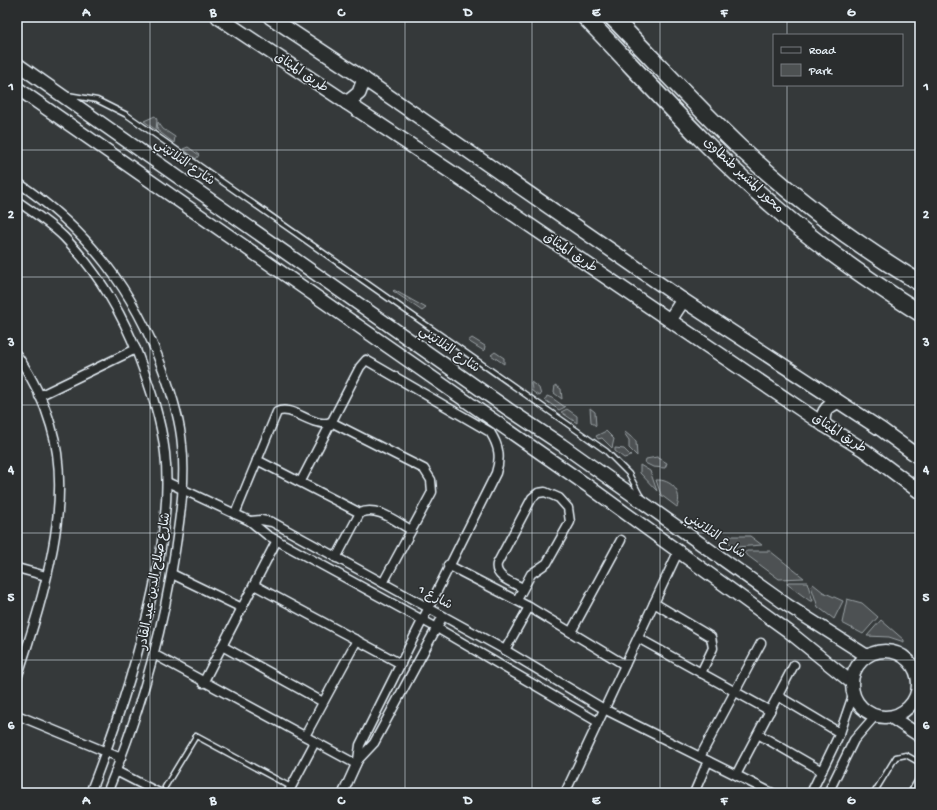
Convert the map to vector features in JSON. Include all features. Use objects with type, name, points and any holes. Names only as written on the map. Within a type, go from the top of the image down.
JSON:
[{"type":"highway","name":"محور المشير طنطاوى","points":[[585,17],[718,155],[771,204],[829,252],[920,313]]},
{"type":"highway","name":"محور المشير طنطاوى","points":[[612,17],[714,122],[766,170],[849,237],[920,283]]},
{"type":"main road","name":"طريق الميثاق","points":[[218,17],[824,425],[864,450],[920,492]]},
{"type":"main road","name":"طريق الميثاق","points":[[270,17],[364,79],[683,300],[882,430],[920,458]]},
{"type":"main road","name":"شارع التلاتيني","points":[[17,64],[64,95],[787,605],[867,656]]},
{"type":"main road","points":[[347,103],[359,94],[364,79]]},
{"type":"main road","points":[[17,88],[582,482],[788,631],[851,682]]},
{"type":"main road","points":[[670,320],[683,300]]},
{"type":"main road","points":[[824,425],[823,415],[825,410],[828,406],[838,402]]},
{"type":"main road","points":[[880,651],[894,652],[906,658],[911,663],[917,675],[918,697],[909,707],[898,715],[891,717],[876,716],[860,706],[853,695],[851,682],[855,670],[867,656],[880,651]]},
{"type":"main road","points":[[891,717],[920,736]]},
{"type":"street","name":"شارع صلاح الدين عبد القادر","points":[[17,182],[47,204],[74,227],[119,281],[138,311],[153,343],[176,409],[182,446],[182,489],[172,574],[155,655],[121,758],[107,793]]},
{"type":"street","name":"شارع صلاح الدين عبد القادر","points":[[17,200],[63,236],[87,264],[123,319],[149,384],[158,415],[165,452],[167,482],[164,531],[149,608],[126,695],[90,793]]},
{"type":"street","points":[[39,396],[136,349]]},
{"type":"street","points":[[17,355],[39,396],[51,426],[57,459],[59,491],[58,524],[46,576],[17,678]]},
{"type":"street","points":[[300,481],[360,367],[366,360],[490,432],[496,441],[499,451],[499,462],[496,472],[448,565],[401,664],[360,745],[357,762],[343,793]]},
{"type":"street","points":[[235,514],[276,414],[280,410],[286,410],[314,422],[327,424],[332,422],[424,469],[431,480],[432,492],[383,583]]},
{"type":"street","points":[[257,460],[360,513]]},
{"type":"street","name":"شارع 1","points":[[167,482],[250,521],[277,540],[437,628],[598,722]]},
{"type":"street","points":[[517,600],[531,574],[547,563],[570,522],[570,513],[566,504],[549,493],[542,492],[532,498],[497,564],[496,569],[499,574],[523,588]]},
{"type":"street","points":[[336,558],[360,513],[367,510],[374,510],[411,530]]},
{"type":"street","name":"شارع 1","points":[[250,521],[261,520],[272,522],[505,650],[604,709],[772,793]]},
{"type":"street","points":[[203,682],[277,540]]},
{"type":"street","points":[[571,632],[621,540]]},
{"type":"street","points":[[564,793],[678,552]]},
{"type":"street","points":[[448,565],[517,600],[625,666]]},
{"type":"street","points":[[17,568],[46,576]]},
{"type":"street","points":[[172,574],[242,608]]},
{"type":"street","points":[[254,585],[401,664]]},
{"type":"street","points":[[654,603],[711,637],[713,648],[701,673]]},
{"type":"street","points":[[505,650],[529,607]]},
{"type":"street","points":[[357,762],[374,743],[443,616]]},
{"type":"street","points":[[638,638],[770,711]]},
{"type":"street","points":[[305,736],[357,640]]},
{"type":"street","points":[[700,757],[761,643]]},
{"type":"street","points":[[222,646],[323,702]]},
{"type":"street","points":[[155,655],[315,742],[357,762]]},
{"type":"street","points":[[736,775],[794,666]]},
{"type":"street","points":[[811,793],[840,733],[853,695]]},
{"type":"street","points":[[778,696],[840,733]]},
{"type":"street","points":[[17,715],[121,758]]},
{"type":"street","points":[[828,793],[854,740],[860,731],[876,716]]},
{"type":"street","points":[[758,734],[822,770]]},
{"type":"street","points":[[289,790],[315,742]]},
{"type":"street","points":[[694,793],[708,761]]},
{"type":"street","points":[[116,771],[162,790]]},
{"type":"lane","points":[[64,95],[97,100],[127,115],[580,432],[606,451],[622,466],[634,483],[644,503]]},
{"type":"lane","points":[[162,790],[196,736],[289,790]]},
{"type":"lane","points":[[874,793],[896,757],[906,755],[920,763]]},
{"type":"lane","points":[[910,793],[920,776]]},
{"type":"green space","points":[[155,116],[157,120],[156,130],[144,121]]},
{"type":"green space","points":[[158,122],[163,129],[175,137],[174,143],[157,130]]},
{"type":"green space","points":[[188,147],[199,155],[196,159],[183,149]]},
{"type":"green space","points":[[394,290],[426,308],[422,311],[393,291]]},
{"type":"green space","points":[[472,338],[485,346],[484,351],[468,341]]},
{"type":"green space","points":[[495,352],[504,358],[504,364],[491,355]]},
{"type":"green space","points":[[531,382],[539,388],[541,395],[539,396],[532,391]]},
{"type":"green space","points":[[555,385],[561,389],[562,399],[554,393]]},
{"type":"green space","points":[[547,396],[565,407],[559,410],[545,400]]},
{"type":"green space","points":[[590,408],[595,412],[596,426],[591,422]]},
{"type":"green space","points":[[567,409],[577,416],[577,423],[561,412]]},
{"type":"green space","points":[[606,431],[614,439],[612,448],[602,438],[598,439],[596,436]]},
{"type":"green space","points":[[625,432],[636,441],[637,456],[629,448],[629,440],[624,433]]},
{"type":"green space","points":[[615,448],[624,449],[631,456],[624,458],[615,451]]},
{"type":"green space","points":[[657,457],[667,463],[665,468],[653,467],[645,463],[646,459]]},
{"type":"green space","points":[[640,465],[650,471],[657,491],[640,473]]},
{"type":"green space","points":[[656,480],[661,480],[671,484],[677,492],[677,507],[661,495]]},
{"type":"green space","points":[[726,536],[750,536],[762,545],[736,547],[725,540]]},
{"type":"green space","points":[[747,551],[770,551],[804,578],[779,579],[744,553]]},
{"type":"green space","points":[[788,582],[807,582],[813,601],[810,601],[787,584]]},
{"type":"green space","points":[[813,584],[823,592],[843,601],[834,619],[818,607],[811,586]]},
{"type":"green space","points":[[847,599],[862,603],[878,617],[863,634],[842,623]]},
{"type":"green space","points":[[881,620],[904,640],[904,642],[889,637],[867,636]]}]
